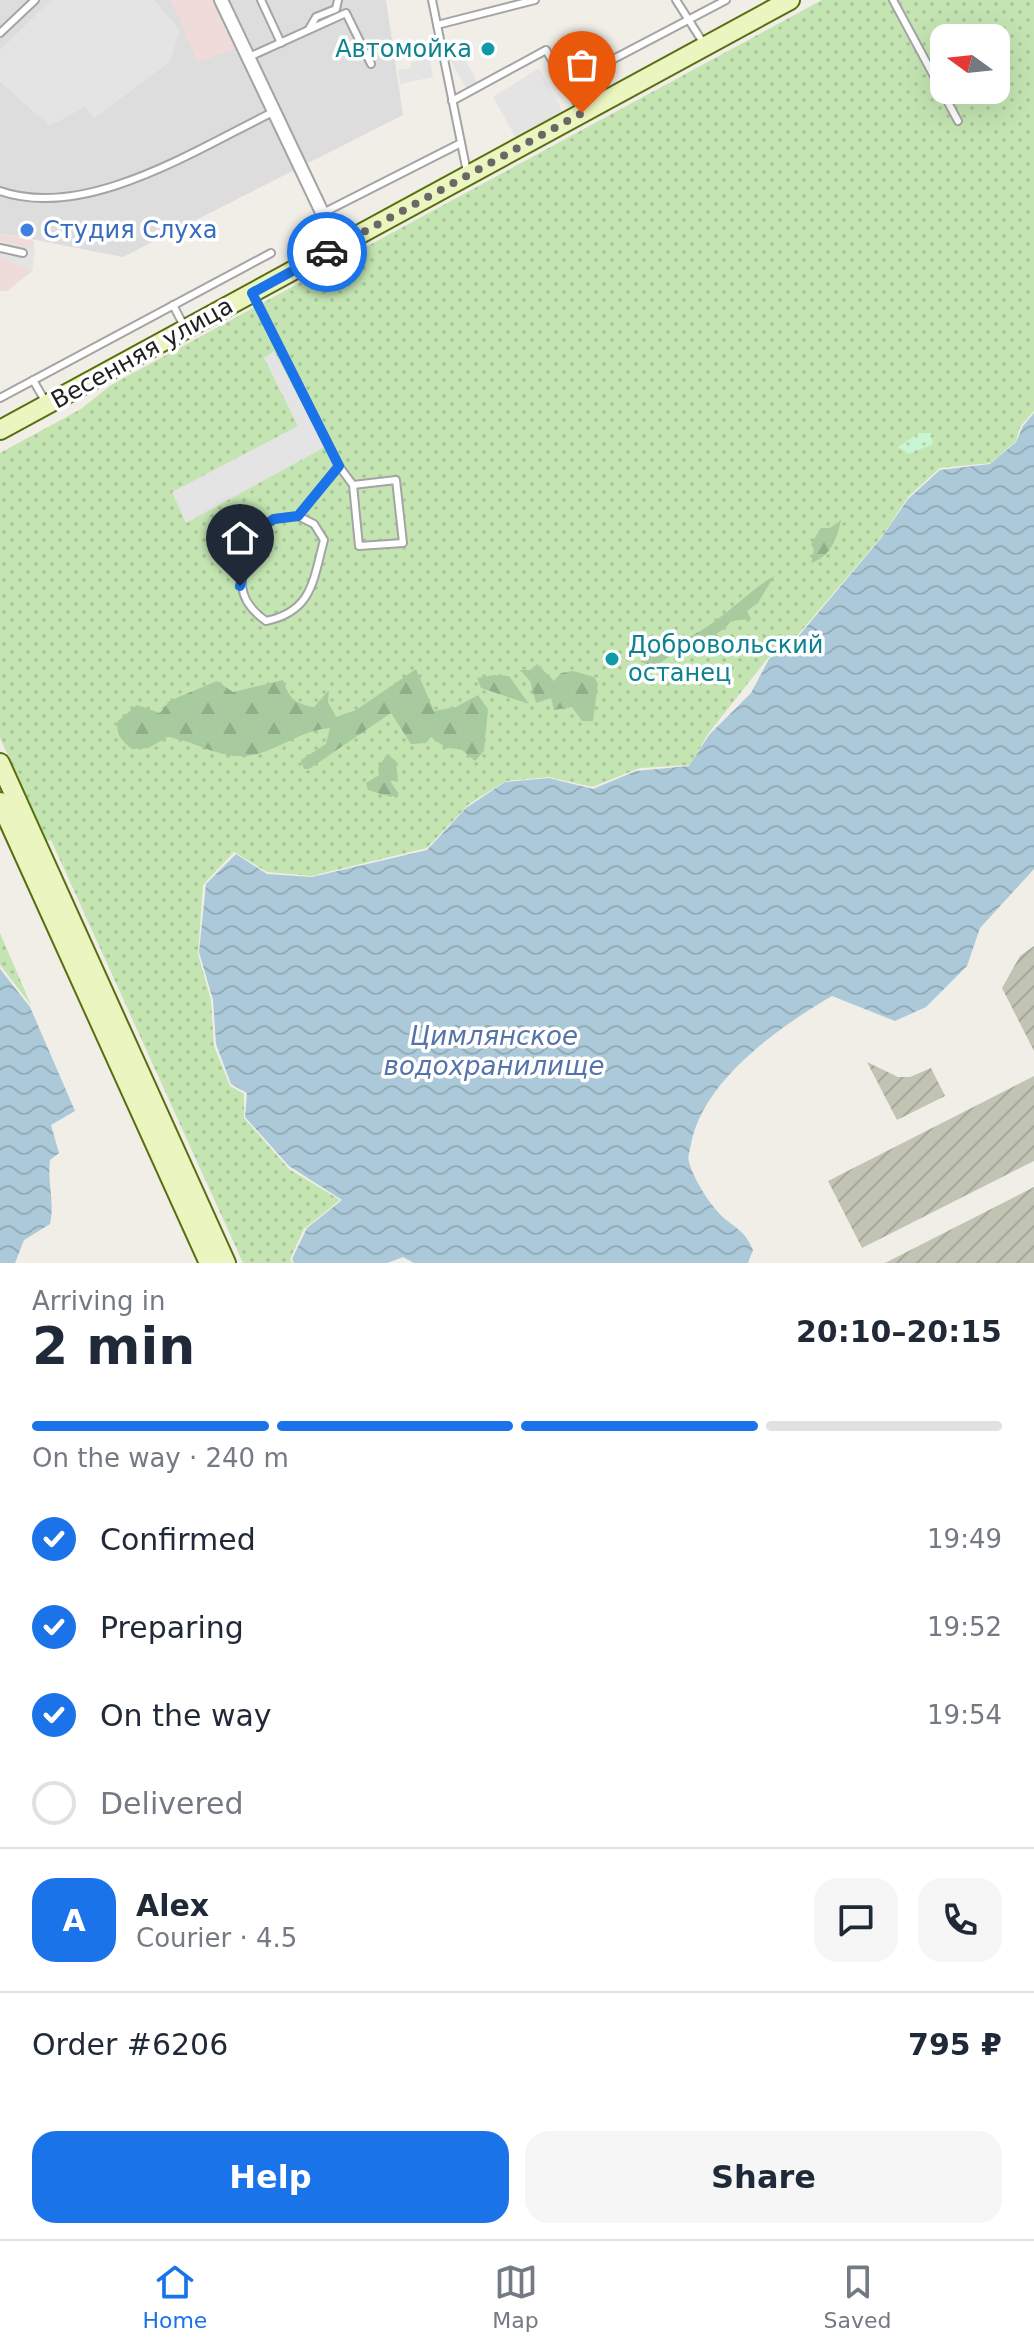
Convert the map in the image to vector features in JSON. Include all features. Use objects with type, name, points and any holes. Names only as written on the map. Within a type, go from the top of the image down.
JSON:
[{"type":"main road","name":"Весенняя улица","points":[[0,430],[790,0]]},
{"type":"main road","points":[[0,763],[226,1263]]},
{"type":"main road","points":[[0,802],[209,1263]]},
{"type":"street","points":[[221,0],[338,246]]},
{"type":"lane","points":[[0,33],[35,0]]},
{"type":"lane","points":[[261,0],[281,43]]},
{"type":"lane","points":[[309,30],[316,17],[336,9],[338,0]]},
{"type":"lane","points":[[432,0],[467,175]]},
{"type":"lane","points":[[437,25],[535,0]]},
{"type":"lane","points":[[676,0],[705,46]]},
{"type":"lane","points":[[606,63],[726,0]]},
{"type":"lane","points":[[893,0],[958,121]]},
{"type":"lane","points":[[247,58],[346,13],[371,64]]},
{"type":"lane","points":[[452,101],[546,50],[582,113]]},
{"type":"lane","points":[[0,191],[17,197],[83,196],[162,166],[273,112]]},
{"type":"lane","points":[[321,214],[461,143]]},
{"type":"lane","points":[[0,248],[23,253]]},
{"type":"lane","points":[[0,398],[271,253]]},
{"type":"lane","points":[[252,293],[339,466],[353,485],[359,546],[403,543],[396,480],[353,485]]},
{"type":"lane","points":[[173,305],[185,329]]},
{"type":"lane","points":[[33,380],[46,405]]},
{"type":"lane","points":[[298,516],[314,524],[324,540],[308,597],[283,617],[266,621],[248,609],[240,586],[254,532],[274,519],[298,516],[339,466]]},
{"type":"shaded area","points":[[0,0],[386,0],[403,115],[123,257],[0,233]]},
{"type":"shaded area","points":[[51,0],[154,0],[180,30],[170,62],[94,118],[85,107],[50,126],[0,82],[0,50]]},
{"type":"shaded area","points":[[171,0],[217,0],[238,47],[198,63]]},
{"type":"shaded area","points":[[458,46],[477,82],[466,88],[446,52]]},
{"type":"shaded area","points":[[428,52],[433,77],[400,84],[398,70],[411,68],[411,62],[422,60],[421,53]]},
{"type":"shaded area","points":[[539,68],[563,112],[516,138],[493,97]]},
{"type":"shaded area","points":[[0,233],[34,241],[32,271],[7,291],[0,291]]},
{"type":"shaded area","points":[[0,241],[35,249],[32,271],[0,257]]},
{"type":"shaded area","points":[[274,351],[325,447],[186,523],[172,492],[298,426],[264,358]]},
{"type":"shaded area","points":[[1034,946],[1034,1051],[1002,988],[1020,956]]},
{"type":"shaded area","points":[[867,1062],[898,1077],[910,1077],[931,1068],[945,1096],[897,1120]]},
{"type":"shaded area","points":[[1034,1076],[1034,1161],[862,1248],[828,1181]]},
{"type":"shaded area","points":[[1034,1187],[1034,1263],[885,1263]]},
{"type":"green space","points":[[822,0],[1034,0],[1034,411],[1020,427],[1016,441],[991,463],[940,468],[908,497],[883,535],[796,637],[768,658],[708,734],[690,765],[640,768],[592,787],[549,777],[506,781],[469,804],[427,848],[311,876],[267,872],[234,852],[203,885],[198,954],[211,1000],[214,1046],[230,1086],[244,1094],[244,1118],[289,1169],[340,1200],[304,1229],[290,1259],[292,1263],[243,1263],[51,840],[47,841],[0,738],[0,453],[81,409],[111,385]]},
{"type":"green space","points":[[919,433],[931,433],[933,444],[909,454],[898,447]]},
{"type":"green space","points":[[841,520],[832,546],[811,563],[814,550],[811,544],[821,528],[830,528]]},
{"type":"green space","points":[[774,576],[758,603],[747,611],[751,619],[731,621],[717,634],[654,667],[641,662],[652,644],[669,644],[685,639],[717,620]]},
{"type":"green space","points":[[537,664],[554,681],[561,673],[573,671],[594,677],[598,683],[593,721],[582,721],[572,707],[554,710],[551,698],[536,703],[530,681],[520,670],[530,670]]},
{"type":"green space","points":[[416,669],[434,711],[456,707],[478,695],[488,709],[484,751],[475,761],[461,749],[446,748],[431,737],[426,743],[411,744],[391,713],[309,769],[304,769],[301,760],[326,744],[330,728],[247,756],[217,752],[168,737],[148,748],[132,749],[118,733],[118,721],[137,705],[160,713],[169,701],[217,681],[233,692],[283,680],[294,699],[314,707],[329,690],[328,702],[336,717],[356,710]]},
{"type":"green space","points":[[509,676],[529,704],[481,688],[477,678]]},
{"type":"green space","points":[[387,754],[396,761],[398,780],[390,781],[399,794],[391,797],[368,790],[366,783],[379,775],[378,768]]},
{"type":"green space","points":[[0,933],[31,1005],[0,965]]},
{"type":"water","name":"Цимлянское водохранилище","points":[[1034,413],[1034,869],[980,928],[967,966],[926,1007],[895,1021],[832,996],[767,1040],[727,1077],[711,1098],[698,1121],[688,1160],[709,1200],[748,1240],[753,1250],[748,1263],[414,1263],[403,1257],[387,1263],[294,1263],[292,1259],[307,1228],[342,1200],[289,1166],[245,1117],[247,1093],[231,1084],[216,1044],[213,1000],[199,952],[206,884],[236,854],[267,874],[312,877],[427,850],[466,808],[505,782],[549,778],[593,789],[636,771],[689,766],[709,735],[751,693],[769,659],[797,638],[882,537],[908,499],[940,470],[990,464],[1016,442],[1023,426]]},
{"type":"water","points":[[0,969],[30,1007],[75,1111],[51,1125],[59,1153],[50,1160],[50,1224],[24,1240],[15,1263],[0,1263]]},
{"type":"way so far","points":[[327,252],[582,113]]},
{"type":"place","name":"Автомойка","points":[[488,49]]},
{"type":"place","name":"Студия Слуха","points":[[27,230]]},
{"type":"place","name":"Добровольский останец","points":[[612,659]]},
{"type":"route","points":[[240,586],[254,532],[274,519],[298,516],[339,466],[252,293],[327,252]]}]
